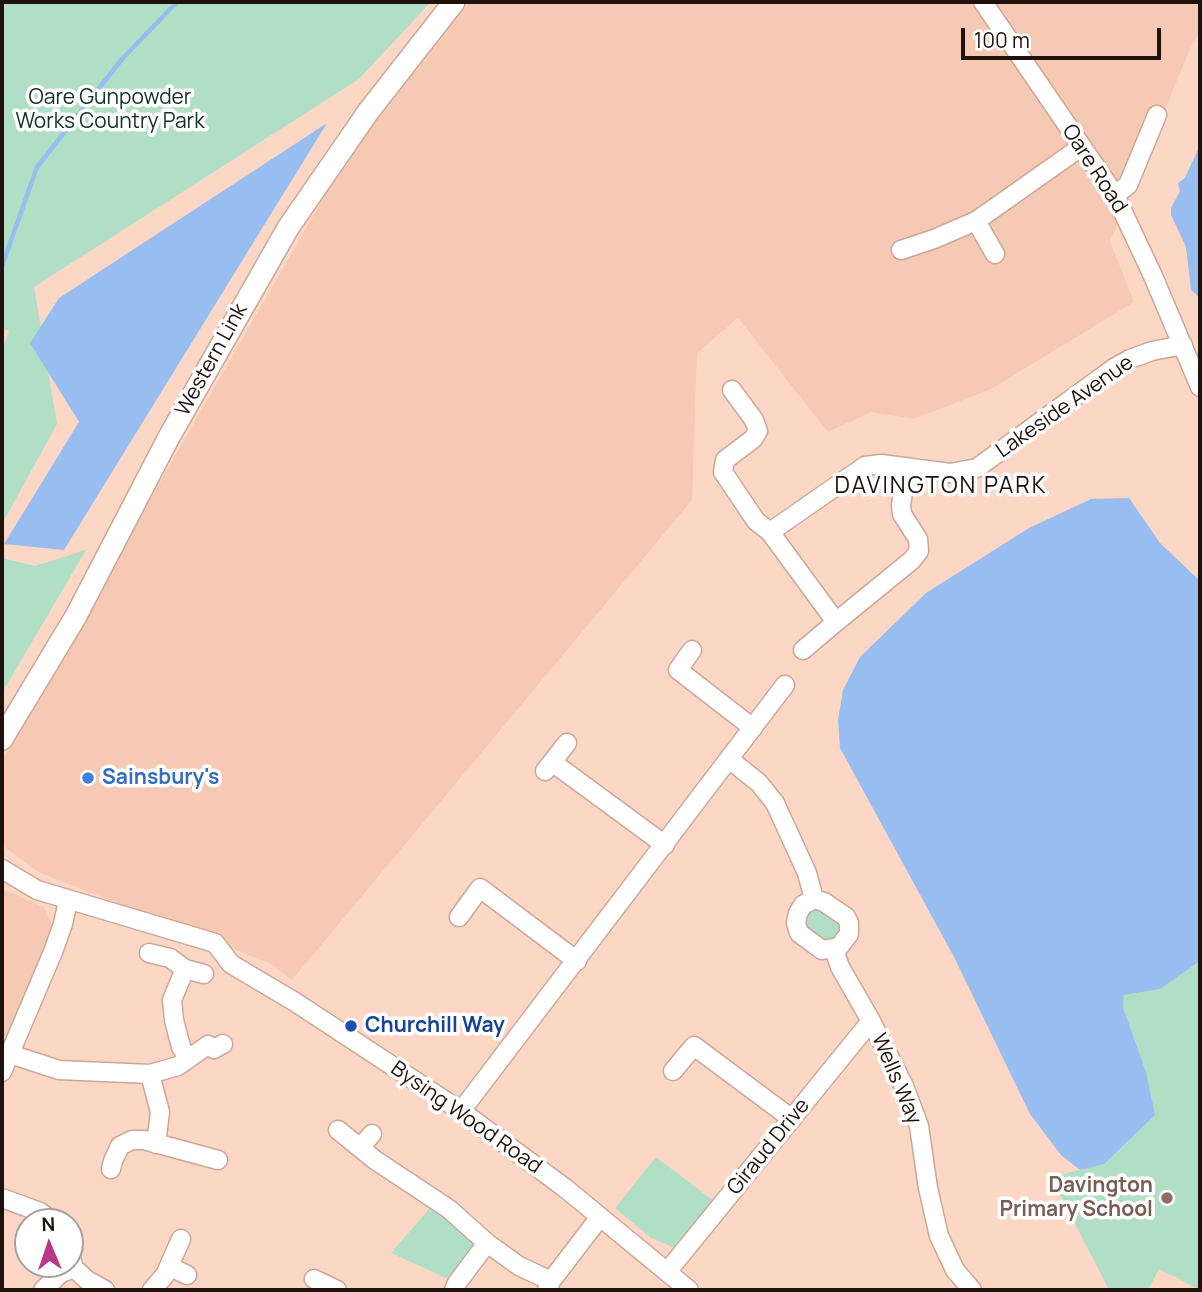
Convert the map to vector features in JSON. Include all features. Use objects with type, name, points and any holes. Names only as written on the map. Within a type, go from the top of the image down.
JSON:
[{"type":"main road","name":"Western Link","points":[[2,739],[76,616],[156,461],[288,228],[368,112],[453,2]]},
{"type":"street","name":"Oare Road","points":[[983,2],[1115,195],[1200,387]]},
{"type":"street","points":[[1115,195],[1128,185],[1157,115]]},
{"type":"street","points":[[901,250],[976,221],[1082,147]]},
{"type":"street","points":[[976,221],[995,254]]},
{"type":"street","name":"Lakeside Avenue","points":[[770,532],[865,466],[881,464],[950,473],[977,468],[1114,368],[1141,355],[1183,345]]},
{"type":"street","points":[[732,390],[754,420],[758,431],[753,439],[725,460],[723,472],[756,521],[770,532],[836,622]]},
{"type":"street","points":[[803,649],[912,560],[919,551],[918,539],[902,514],[907,468]]},
{"type":"street","points":[[692,650],[678,670],[752,728]]},
{"type":"street","points":[[461,1111],[785,685]]},
{"type":"street","points":[[567,743],[548,767],[665,845]]},
{"type":"street","points":[[729,759],[759,783],[775,803],[807,873],[814,899]]},
{"type":"street","name":"Bysing Wood Road","points":[[2,869],[37,890],[68,901],[215,943],[231,964],[295,1002],[461,1111],[600,1217],[689,1290]]},
{"type":"street","points":[[459,917],[480,888],[577,961]]},
{"type":"street","points":[[814,899],[840,912],[849,923],[847,939],[834,949],[817,948],[799,933],[796,923],[798,913],[803,905],[814,899]]},
{"type":"street","points":[[2,1072],[53,952],[68,901]]},
{"type":"street","name":"Wells Way","points":[[834,949],[840,967],[904,1086],[919,1126],[928,1188],[939,1236],[955,1270],[972,1290]]},
{"type":"street","points":[[149,953],[170,958],[184,969],[204,974]]},
{"type":"street","points":[[184,969],[172,1000],[181,1047],[188,1058]]},
{"type":"street","name":"Giraud Drive","points":[[667,1272],[871,1021]]},
{"type":"street","points":[[10,1054],[59,1070],[150,1074],[178,1066],[208,1045],[214,1049],[223,1044]]},
{"type":"street","points":[[673,1071],[694,1046],[792,1119]]},
{"type":"street","points":[[150,1074],[160,1112],[156,1144]]},
{"type":"street","points":[[338,1130],[437,1200],[487,1243],[549,1286],[600,1217]]},
{"type":"street","points":[[360,1148],[372,1133]]},
{"type":"street","points":[[111,1169],[120,1146],[132,1140],[218,1160]]},
{"type":"street","points":[[2,1198],[29,1208]]},
{"type":"street","points":[[152,1290],[169,1266],[181,1239]]},
{"type":"street","points":[[454,1290],[487,1243]]},
{"type":"street","points":[[169,1266],[187,1275]]},
{"type":"street","points":[[84,1276],[105,1290]]},
{"type":"street","points":[[314,1279],[333,1289]]},
{"type":"shaded area","points":[[470,2],[1200,2],[1200,31],[1190,49],[1110,241],[1134,302],[991,389],[914,419],[871,412],[828,432],[738,318],[697,353],[692,500],[292,980],[271,964],[38,872],[2,845],[2,760],[343,164]]},
{"type":"shaded area","points":[[2,889],[44,907],[53,928],[5,1043],[2,1042]]},
{"type":"green space","name":"Oare Gunpowder Works Country Park","points":[[2,2],[431,2],[359,79],[34,287],[57,424],[2,524],[2,351],[9,331],[2,328]]},
{"type":"green space","points":[[86,550],[2,693],[2,558],[35,566]]},
{"type":"green space","points":[[817,907],[841,925],[838,938],[828,944],[807,935],[802,919],[807,912]]},
{"type":"green space","points":[[1200,961],[1200,1290],[1159,1269],[1148,1290],[1109,1290],[1051,1177],[1104,1164],[1146,1072],[1123,1007],[1124,995],[1160,989]]},
{"type":"green space","points":[[656,1157],[714,1201],[677,1249],[651,1238],[615,1208]]},
{"type":"green space","points":[[437,1200],[487,1243],[457,1283],[391,1253]]},
{"type":"water","points":[[327,123],[64,550],[4,544],[79,422],[30,343],[59,298]]},
{"type":"water","points":[[1200,145],[1200,298],[1191,290],[1186,247],[1171,215],[1171,208],[1180,191],[1178,183],[1185,178]]},
{"type":"water","points":[[1129,498],[1160,543],[1200,581],[1200,961],[1160,989],[1124,995],[1123,1007],[1146,1072],[1155,1115],[1104,1164],[1080,1170],[1061,1155],[1030,1114],[954,957],[840,748],[838,720],[843,690],[860,657],[926,593],[1029,528],[1091,499]]},
{"type":"waterway","points":[[2,266],[37,167],[122,59],[177,2]]},
{"type":"place","name":"Sainsbury's","points":[[88,778]]},
{"type":"place","name":"Churchill Way","points":[[351,1026]]},
{"type":"place","name":"Davington Primary School","points":[[1167,1198]]},
{"type":"district","name":"DAVINGTON PARK","points":[[941,487]]}]
